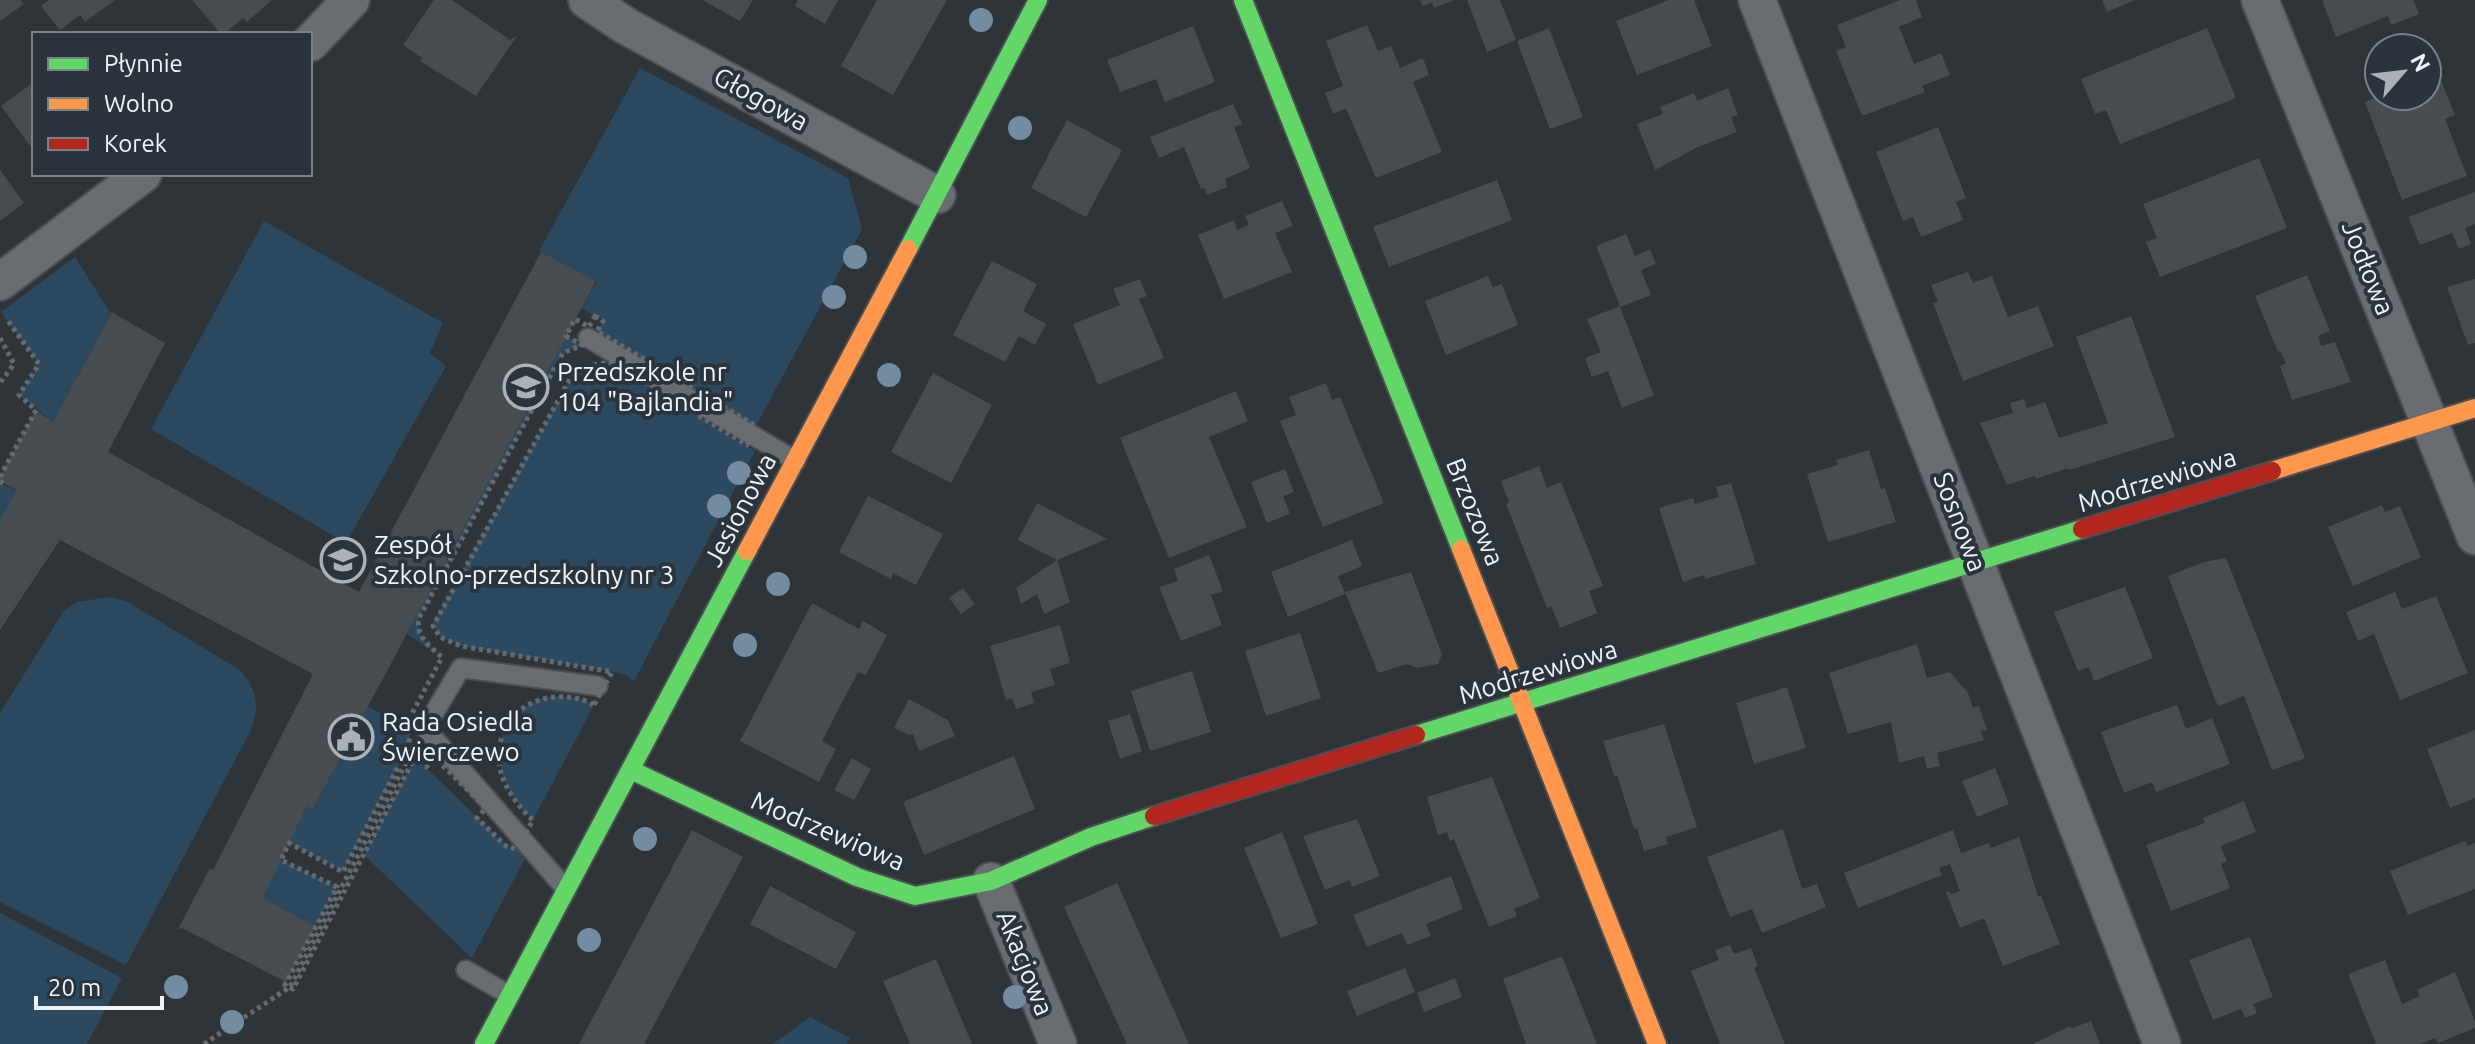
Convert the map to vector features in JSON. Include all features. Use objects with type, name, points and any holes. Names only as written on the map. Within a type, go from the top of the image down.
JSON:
[{"type":"street","points":[[312,41],[351,0]]},
{"type":"street","name":"Głogowa","points":[[587,0],[626,26],[937,195]]},
{"type":"street","name":"Jesionowa","points":[[484,1044],[1038,0]]},
{"type":"street","name":"Brzozowa","points":[[1243,0],[1657,1044]]},
{"type":"street","name":"Sosnowa","points":[[1757,0],[2162,1044]]},
{"type":"street","name":"Jodłowa","points":[[2260,0],[2475,536]]},
{"type":"street","points":[[0,282],[140,176]]},
{"type":"street","name":"Modrzewiowa","points":[[631,770],[857,877],[915,896],[991,881],[1116,828],[2475,408]]},
{"type":"street","name":"Akacjowa","points":[[991,881],[1058,1044]]},
{"type":"lane","points":[[588,338],[796,461]]},
{"type":"lane","points":[[566,889],[425,728],[461,668],[598,686]]},
{"type":"lane","points":[[466,970],[509,995]]},
{"type":"path","points":[[0,481],[36,410],[19,395],[39,364],[1,312]]},
{"type":"path","points":[[0,338],[14,364],[0,383]]},
{"type":"path","points":[[204,1044],[290,987],[425,728]]},
{"type":"shaded area","points":[[640,68],[848,178],[862,229],[756,426],[597,331],[603,321],[581,308],[597,282],[539,251]]},
{"type":"shaded area","points":[[264,221],[443,323],[430,353],[446,366],[346,543],[151,429]]},
{"type":"shaded area","points":[[75,257],[111,314],[53,422],[19,395],[39,364],[1,312]]},
{"type":"shaded area","points":[[566,336],[582,345],[560,358],[419,618],[421,636],[442,657],[407,634]]},
{"type":"shaded area","points":[[614,364],[755,451],[634,681],[624,674],[461,646],[440,637],[433,623],[570,379],[582,368]]},
{"type":"shaded area","points":[[0,484],[17,490],[0,519]]},
{"type":"shaded area","points":[[109,597],[126,601],[240,670],[251,685],[256,700],[250,732],[126,965],[0,902],[0,713],[63,612],[77,602]]},
{"type":"shaded area","points":[[552,696],[580,699],[593,707],[533,820],[522,809],[506,782],[501,768],[502,739],[518,713],[529,704]]},
{"type":"shaded area","points":[[368,707],[406,725],[410,737],[407,750],[343,872],[289,843],[307,806],[315,808]]},
{"type":"shaded area","points":[[415,757],[507,846],[517,849],[525,859],[472,958],[364,855]]},
{"type":"shaded area","points":[[281,860],[337,887],[317,925],[263,898]]},
{"type":"shaded area","points":[[0,913],[122,978],[87,1044],[0,1044]]},
{"type":"shaded area","points":[[810,1017],[850,1038],[847,1044],[773,1044]]},
{"type":"building","points":[[0,0],[21,0],[24,4],[0,21]]},
{"type":"building","points":[[49,0],[115,0],[85,22],[80,15],[60,30],[41,6]]},
{"type":"building","points":[[192,0],[272,0],[247,22],[243,18],[226,32],[219,32]]},
{"type":"building","points":[[434,0],[452,0],[510,40],[517,36],[476,96],[420,61],[422,58],[403,45]]},
{"type":"building","points":[[702,0],[753,0],[740,21]]},
{"type":"building","points":[[798,0],[838,0],[825,24],[795,6]]},
{"type":"building","points":[[877,0],[947,0],[893,95],[841,66]]},
{"type":"building","points":[[1420,0],[1454,0],[1434,8],[1432,2],[1423,6]]},
{"type":"building","points":[[1467,0],[1500,0],[1516,40],[1487,52]]},
{"type":"building","points":[[1669,0],[1694,0],[1712,46],[1637,75],[1616,21]]},
{"type":"building","points":[[1900,0],[1916,0],[1922,17],[1899,27],[1914,64],[1941,53],[1950,75],[1922,86],[1925,92],[1862,116],[1836,51],[1846,47],[1837,25]]},
{"type":"building","points":[[2102,0],[2135,0],[2107,12]]},
{"type":"building","points":[[2322,0],[2413,0],[2419,14],[2391,25],[2388,16],[2336,37]]},
{"type":"building","points":[[1367,25],[1378,51],[1391,46],[1400,68],[1423,58],[1429,75],[1413,82],[1442,152],[1376,178],[1346,108],[1333,114],[1325,93],[1343,86],[1326,41]]},
{"type":"building","points":[[1193,26],[1215,82],[1165,102],[1156,79],[1120,92],[1107,60]]},
{"type":"building","points":[[1549,28],[1583,117],[1550,129],[1517,41]]},
{"type":"building","points":[[2207,28],[2236,98],[2120,144],[2106,110],[2095,114],[2081,79]]},
{"type":"building","points":[[32,83],[32,148],[1,106]]},
{"type":"building","points":[[2443,85],[2455,115],[2445,119],[2467,176],[2402,200],[2369,112],[2443,112]]},
{"type":"building","points":[[1728,88],[1738,115],[1731,117],[1737,132],[1698,147],[1655,170],[1637,124],[1663,114],[1660,107],[1694,93],[1697,101]]},
{"type":"building","points":[[1233,104],[1242,124],[1234,127],[1250,168],[1225,179],[1227,187],[1207,195],[1204,188],[1201,189],[1184,147],[1159,158],[1150,137]]},
{"type":"building","points":[[1067,120],[1122,150],[1086,217],[1031,188]]},
{"type":"building","points":[[1938,127],[1966,198],[1956,202],[1963,220],[1921,237],[1913,217],[1903,221],[1876,152]]},
{"type":"building","points":[[2259,158],[2287,228],[2160,277],[2146,242],[2157,238],[2143,204]]},
{"type":"building","points":[[0,170],[24,203],[0,221]]},
{"type":"building","points":[[1497,180],[1512,220],[1389,267],[1373,227]]},
{"type":"building","points":[[2475,192],[2475,224],[2465,228],[2471,244],[2459,249],[2452,233],[2420,245],[2408,217]]},
{"type":"building","points":[[1282,201],[1293,226],[1275,233],[1292,272],[1224,299],[1198,235],[1234,220],[1237,230],[1249,225],[1245,216]]},
{"type":"building","points":[[1626,234],[1635,256],[1650,249],[1656,264],[1641,270],[1651,295],[1620,307],[1654,395],[1622,408],[1608,371],[1592,377],[1585,358],[1601,352],[1587,319],[1620,306],[1596,246]]},
{"type":"building","points":[[541,252],[596,281],[313,809],[307,806],[263,898],[317,925],[285,985],[282,984],[284,981],[182,928],[178,929],[210,868],[213,870],[313,674],[60,540],[0,630],[0,519],[17,490],[0,481],[0,477],[36,410],[53,422],[112,312],[165,343],[108,452],[359,592]]},
{"type":"building","points":[[992,261],[1037,284],[1023,311],[1046,324],[1035,345],[1019,336],[1005,362],[953,335]]},
{"type":"building","points":[[1968,272],[1973,283],[1992,276],[2008,317],[2038,306],[2054,346],[1963,381],[1933,303],[1938,302],[1931,285]]},
{"type":"building","points":[[2307,275],[2330,331],[2318,336],[2321,346],[2335,342],[2351,382],[2292,400],[2280,366],[2286,363],[2278,352],[2255,296]]},
{"type":"building","points":[[1488,276],[1493,287],[1502,284],[1518,325],[1446,355],[1425,301]]},
{"type":"building","points":[[1140,279],[1147,296],[1139,299],[1164,358],[1098,385],[1073,324],[1120,305],[1113,289]]},
{"type":"building","points":[[2475,279],[2475,343],[2468,345],[2447,287]]},
{"type":"building","points":[[2131,316],[2175,437],[2069,470],[2007,485],[1980,423],[2013,413],[2010,403],[2024,399],[2027,408],[2045,402],[2059,438],[2108,423],[2076,337]]},
{"type":"building","points":[[933,373],[992,405],[951,483],[891,452]]},
{"type":"building","points":[[1326,383],[1332,400],[1340,397],[1384,503],[1323,527],[1280,421],[1296,415],[1289,397]]},
{"type":"building","points":[[1236,391],[1248,421],[1209,437],[1247,527],[1169,558],[1120,438]]},
{"type":"building","points":[[1869,450],[1881,489],[1885,488],[1896,522],[1828,542],[1807,474],[1838,465],[1836,460]]},
{"type":"building","points":[[1539,466],[1547,488],[1561,482],[1603,586],[1589,591],[1597,613],[1560,628],[1551,606],[1547,608],[1506,504],[1509,502],[1501,481]]},
{"type":"building","points":[[1285,469],[1294,492],[1283,496],[1290,514],[1267,523],[1251,482]]},
{"type":"building","points":[[1731,483],[1756,564],[1683,582],[1659,508],[1693,498],[1695,504],[1719,497],[1716,487]]},
{"type":"building","points":[[868,496],[943,534],[916,585],[893,573],[891,579],[839,552]]},
{"type":"building","points":[[1037,503],[1107,539],[1057,560],[1018,540]]},
{"type":"building","points":[[2382,505],[2385,512],[2400,506],[2421,557],[2353,586],[2328,527]]},
{"type":"building","points":[[1352,540],[1362,566],[1338,576],[1345,594],[1288,617],[1271,572]]},
{"type":"building","points":[[1209,555],[1223,591],[1211,595],[1222,625],[1181,641],[1159,587],[1178,581],[1174,569]]},
{"type":"building","points":[[2226,558],[2305,758],[2272,770],[2244,696],[2219,706],[2216,702],[2168,576],[2204,562]]},
{"type":"building","points":[[1057,560],[1070,602],[1044,614],[1037,594],[1021,604],[1016,588]]},
{"type":"building","points":[[1411,572],[1442,654],[1438,664],[1417,668],[1407,664],[1378,673],[1345,592]]},
{"type":"building","points":[[2125,587],[2153,658],[2094,681],[2089,667],[2078,671],[2054,612]]},
{"type":"building","points":[[963,588],[975,604],[961,614],[949,598]]},
{"type":"building","points":[[2395,592],[2402,609],[2436,596],[2468,673],[2400,700],[2374,634],[2358,641],[2346,612]]},
{"type":"building","points":[[812,603],[859,629],[863,621],[887,635],[866,675],[858,672],[822,741],[836,749],[819,782],[740,741]]},
{"type":"building","points":[[1060,625],[1070,663],[1050,669],[1055,685],[1031,692],[1034,703],[1016,709],[1012,698],[1006,700],[990,646]]},
{"type":"building","points":[[1300,633],[1321,698],[1266,716],[1245,651]]},
{"type":"building","points":[[1917,644],[1927,678],[1950,672],[1968,693],[1973,708],[1979,706],[1987,730],[1981,731],[1984,740],[1937,753],[1940,766],[1927,769],[1924,756],[1899,763],[1891,722],[1848,734],[1829,673]]},
{"type":"building","points":[[1192,671],[1211,732],[1150,751],[1131,691]]},
{"type":"building","points":[[1787,687],[1806,748],[1754,764],[1736,703]]},
{"type":"building","points":[[909,699],[948,720],[955,736],[919,751],[913,734],[894,728]]},
{"type":"building","points":[[2177,705],[2186,729],[2212,718],[2230,764],[2156,792],[2152,782],[2124,793],[2101,732]]},
{"type":"building","points":[[1130,714],[1142,751],[1120,759],[1108,721]]},
{"type":"building","points":[[1664,724],[1697,827],[1666,837],[1668,844],[1644,851],[1603,741]]},
{"type":"building","points":[[2475,730],[2475,798],[2450,808],[2427,749]]},
{"type":"building","points":[[1014,756],[1035,809],[924,855],[903,802]]},
{"type":"building","points":[[852,758],[871,769],[854,800],[834,790]]},
{"type":"building","points":[[1995,768],[2009,804],[1977,817],[1962,781]]},
{"type":"building","points":[[1492,777],[1540,898],[1514,909],[1517,916],[1489,927],[1454,839],[1450,841],[1447,832],[1438,835],[1427,797]]},
{"type":"building","points":[[2244,801],[2256,832],[2220,846],[2227,861],[2221,864],[2230,888],[2171,911],[2146,845],[2205,823],[2203,818]]},
{"type":"building","points":[[1357,819],[1380,876],[1352,887],[1350,880],[1325,890],[1303,836]]},
{"type":"building","points":[[1783,829],[1802,889],[1817,884],[1826,907],[1762,933],[1752,909],[1730,917],[1707,857]]},
{"type":"building","points":[[692,830],[743,857],[644,1044],[579,1044]]},
{"type":"building","points":[[1953,830],[1961,853],[1989,843],[1991,848],[2019,837],[2038,896],[2041,896],[2060,944],[2003,966],[1984,918],[1960,928],[1946,892],[1960,891],[1950,864],[1939,868],[1942,875],[1858,908],[1844,873]]},
{"type":"building","points":[[1282,832],[1318,924],[1281,938],[1244,848]]},
{"type":"building","points":[[2465,841],[2468,846],[2475,843],[2475,889],[2408,915],[2390,871]]},
{"type":"building","points":[[1451,876],[1463,909],[1426,924],[1431,936],[1407,945],[1402,933],[1367,947],[1353,915]]},
{"type":"building","points":[[1117,883],[1189,1044],[1127,1044],[1064,907]]},
{"type":"building","points":[[770,886],[856,932],[836,969],[750,924]]},
{"type":"building","points":[[2250,937],[2273,997],[2253,1004],[2257,1013],[2245,1018],[2241,1009],[2213,1020],[2189,960]]},
{"type":"building","points":[[1730,945],[1734,954],[1751,948],[1758,966],[1754,968],[1785,1044],[1720,1044],[1691,971],[1719,960],[1715,950]]},
{"type":"building","points":[[1562,956],[1597,1044],[1526,1044],[1503,979]]},
{"type":"building","points":[[936,959],[972,1044],[910,1044],[883,981]]},
{"type":"building","points":[[2385,960],[2402,1004],[2420,996],[2417,990],[2455,972],[2475,1028],[2438,1043],[2435,1038],[2420,1044],[2376,1044],[2348,974]]},
{"type":"building","points":[[1405,968],[1415,992],[1357,1016],[1347,991]]},
{"type":"building","points":[[1455,978],[1462,997],[1424,1012],[1417,993]]},
{"type":"building","points":[[2091,1021],[2100,1044],[2033,1044],[2070,1026],[2072,1028]]},
{"type":"traffic: fast","points":[[908,249],[1038,0]]},
{"type":"traffic: fast","points":[[1243,0],[1461,549]]},
{"type":"traffic: fast","points":[[1416,735],[2082,529]]},
{"type":"traffic: fast","points":[[484,1044],[747,551]]},
{"type":"traffic: fast","points":[[631,770],[857,877],[915,896],[991,881],[1091,837],[1154,816]]},
{"type":"traffic: slow","points":[[747,551],[908,249]]},
{"type":"traffic: slow","points":[[2272,471],[2475,408]]},
{"type":"traffic: slow","points":[[1461,549],[1657,1044]]},
{"type":"traffic: jam","points":[[2082,529],[2272,471]]},
{"type":"traffic: jam","points":[[1154,816],[1416,735]]},
{"type":"place","name":"Przedszkole nr 104 \"Bajlandia\"","points":[[526,387]]},
{"type":"place","name":"Zespół Szkolno-przedszkolny nr 3","points":[[343,560]]},
{"type":"place","name":"Rada Osiedla Świerczewo","points":[[351,737]]}]
